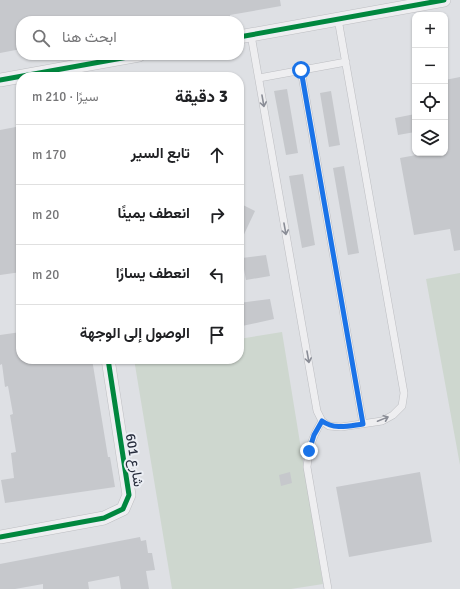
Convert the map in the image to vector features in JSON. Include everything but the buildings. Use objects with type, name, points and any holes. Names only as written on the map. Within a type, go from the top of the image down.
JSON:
[{"type":"street","points":[[245,36],[338,19],[418,2],[444,0]]},
{"type":"street","points":[[62,72],[116,60]]},
{"type":"street","points":[[0,80],[16,78]]},
{"type":"street","name":"شارع 601","points":[[0,537],[104,518],[123,509],[129,495],[109,364]]},
{"type":"lane","points":[[245,36],[259,78],[317,410],[322,421],[329,426],[341,427],[382,421],[393,415],[402,406],[404,393],[338,19]]},
{"type":"lane","points":[[259,78],[346,62]]},
{"type":"lane","points":[[301,70],[363,424]]},
{"type":"lane","points":[[322,421],[310,445],[307,467],[328,589]]},
{"type":"shaded area","points":[[460,273],[460,465],[426,279]]},
{"type":"shaded area","points":[[282,332],[323,584],[291,589],[172,589],[135,364],[244,364],[244,338]]},
{"type":"cycle path","points":[[244,36],[444,0]]},
{"type":"cycle path","points":[[44,72],[111,60]]},
{"type":"cycle path","points":[[0,80],[16,77]]},
{"type":"cycle path","points":[[0,537],[104,518],[123,509],[129,495],[109,364]]},
{"type":"route","points":[[301,70],[363,424],[341,427],[329,426],[322,421],[314,435],[309,451]]}]
